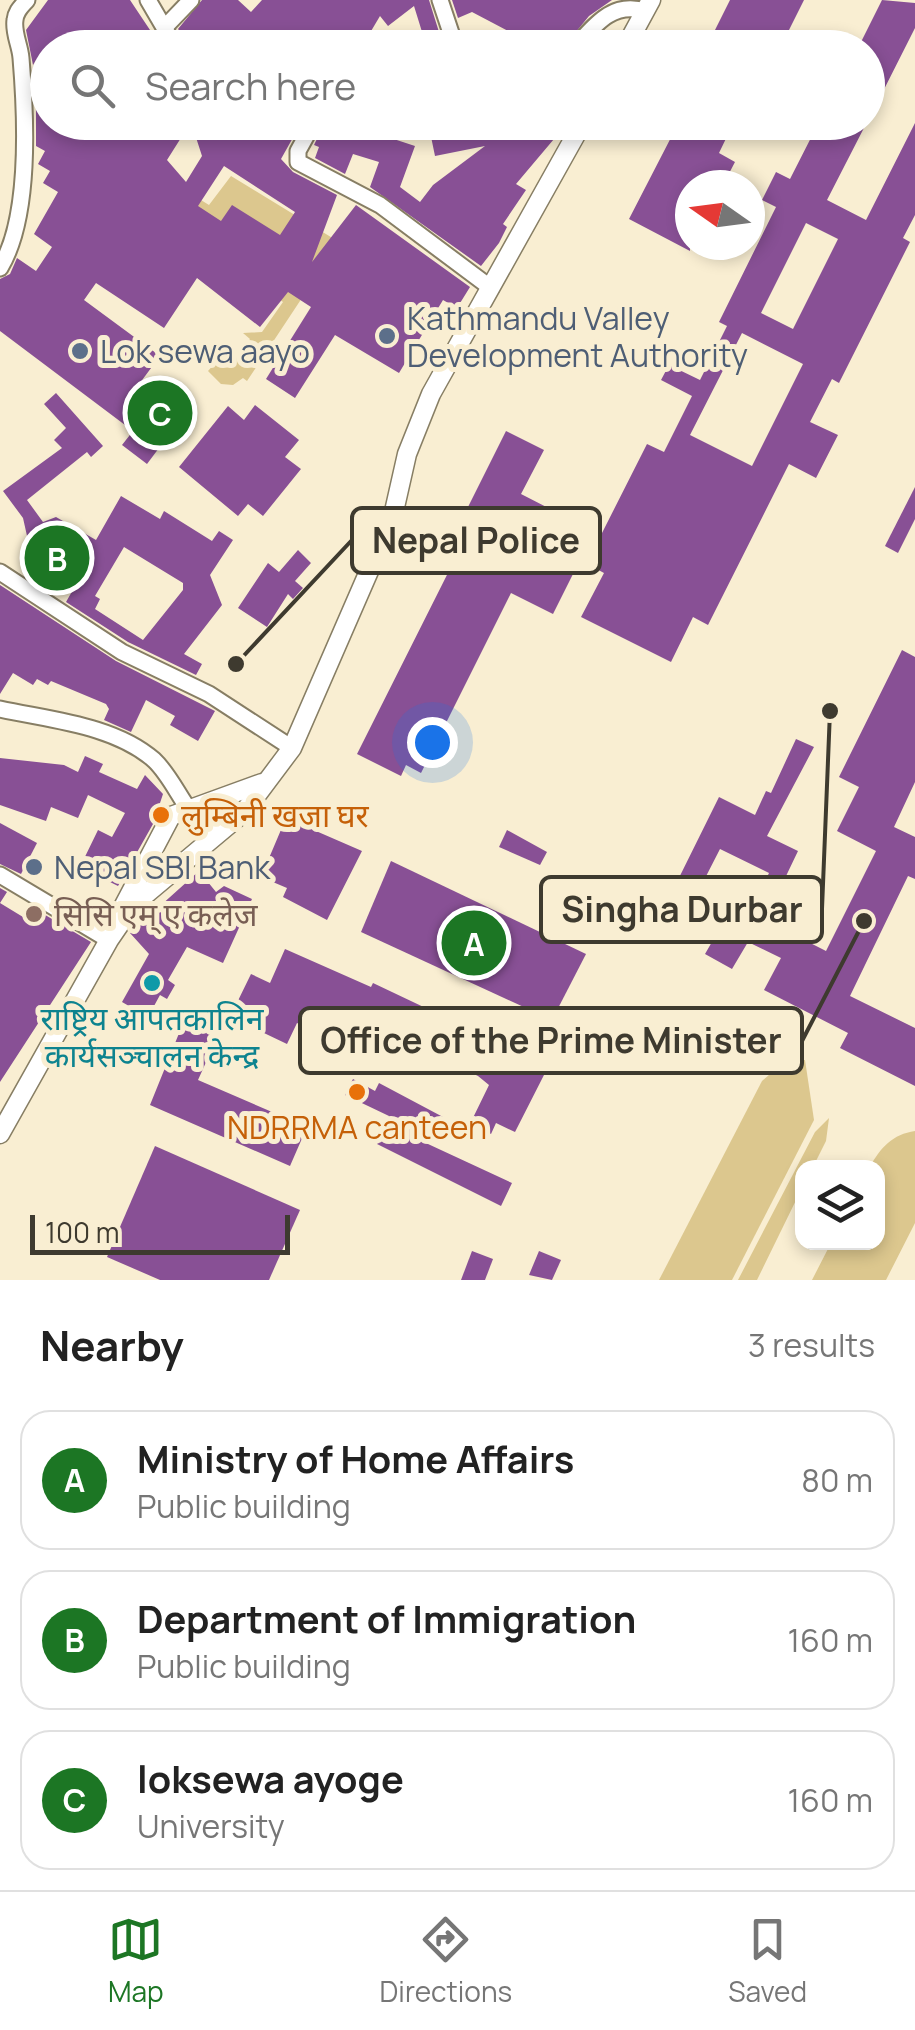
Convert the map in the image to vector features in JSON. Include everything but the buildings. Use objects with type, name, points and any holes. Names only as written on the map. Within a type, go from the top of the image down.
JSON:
[{"type":"street","points":[[0,268],[14,244],[23,194],[21,56],[7,20],[27,0]]},
{"type":"street","points":[[148,0],[166,28],[191,0]]},
{"type":"street","points":[[440,0],[450,30]]},
{"type":"street","points":[[594,30],[617,9],[648,6],[635,30]]},
{"type":"street","points":[[304,140],[298,150],[298,162],[380,204],[491,288]]},
{"type":"street","points":[[109,940],[147,891],[232,824],[276,775],[292,748],[394,516],[418,422],[573,140]]},
{"type":"street","points":[[0,572],[122,652],[210,694],[292,748]]},
{"type":"street","points":[[0,709],[96,730],[154,760],[190,811],[204,822],[203,845]]},
{"type":"street","points":[[161,828],[171,816],[246,792],[276,775]]},
{"type":"street","points":[[0,1134],[109,940],[168,809],[167,777]]},
{"type":"street","points":[[161,828],[166,850],[186,858]]},
{"type":"street","points":[[0,875],[109,940]]},
{"type":"shaded area","points":[[231,176],[339,242],[247,381],[243,378],[233,385],[221,384],[208,371],[225,352],[237,358],[250,339],[243,333],[262,332],[283,302],[238,269],[188,192],[209,205]]},
{"type":"shaded area","points":[[805,1060],[814,1120],[732,1280],[659,1280],[762,1081],[785,1061]]},
{"type":"shaded area","points":[[829,1118],[826,1141],[816,1160],[800,1160],[815,1132]]},
{"type":"shaded area","points":[[915,1131],[915,1223],[886,1280],[812,1280],[827,1250],[885,1250],[885,1160],[874,1160],[900,1135]]},
{"type":"shaded area","points":[[795,1170],[795,1202],[757,1280],[738,1280]]},
{"type":"place","name":"Kathmandu Valley Development Authority","points":[[387,336]]},
{"type":"place","name":"Lok sewa aayo","points":[[80,351]]},
{"type":"place","name":"loksewa ayoge","points":[[160,413]]},
{"type":"place","name":"Department of Immigration","points":[[57,558]]},
{"type":"place","name":"Nepal Police","points":[[236,664]]},
{"type":"place","name":"Singha Durbar","points":[[830,711]]},
{"type":"place","name":"लुम्बिनी खजा घर","points":[[161,815]]},
{"type":"place","name":"Nepal SBI Bank","points":[[34,867]]},
{"type":"place","name":"सिसि एम् ए कलेज","points":[[34,914]]},
{"type":"place","name":"Office of the Prime Minister","points":[[864,921]]},
{"type":"place","name":"Ministry of Home Affairs","points":[[474,943]]},
{"type":"place","name":"राष्ट्रिय आपतकालिन कार्यसञ्चालन केन्द्र","points":[[152,983]]},
{"type":"place","name":"NDRRMA canteen","points":[[357,1092]]}]
